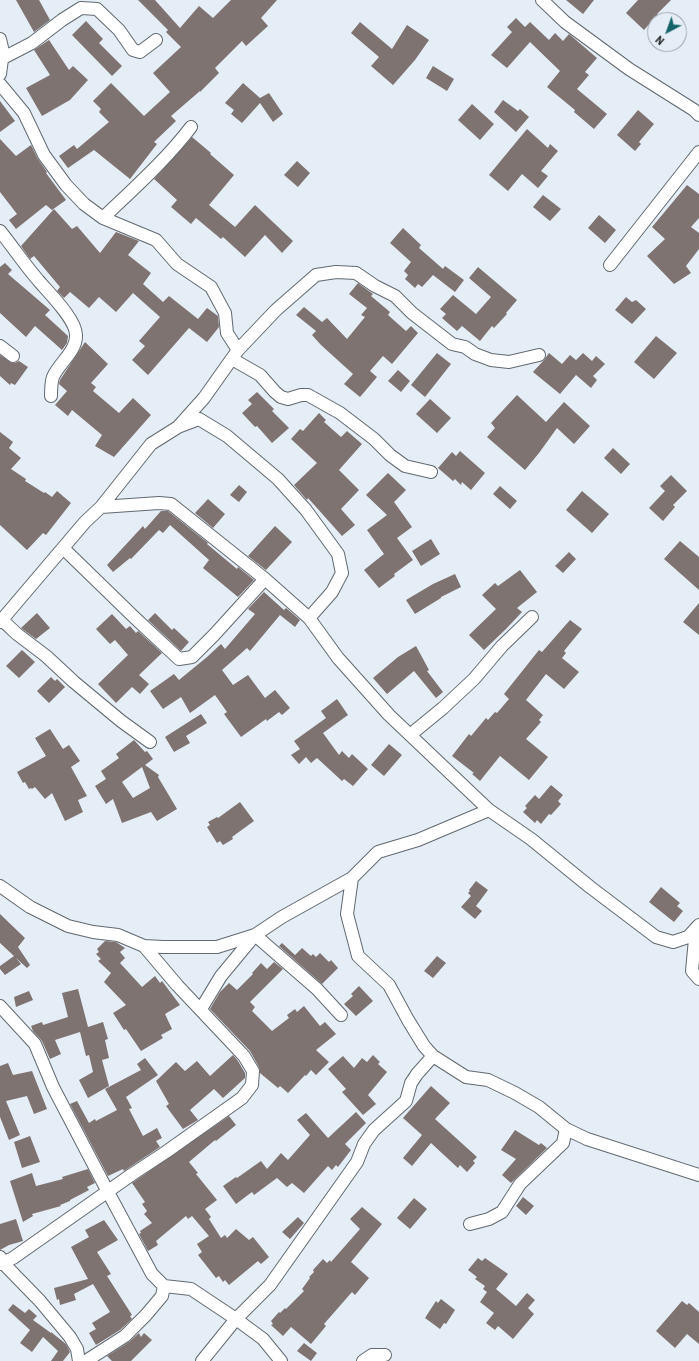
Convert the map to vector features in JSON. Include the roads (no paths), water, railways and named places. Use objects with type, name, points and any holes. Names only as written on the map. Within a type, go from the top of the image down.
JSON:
[{"type":"street","points":[[542,0],[565,22],[629,69],[694,110],[699,115]]},
{"type":"street","points":[[3,58],[32,43],[62,20],[81,8],[97,9],[119,30],[133,50],[140,52],[156,40]]},
{"type":"street","points":[[0,39],[3,52],[0,74]]},
{"type":"street","points":[[0,84],[24,113],[44,154],[66,185],[84,204],[103,218],[156,240],[177,264],[211,287],[225,313],[227,333],[235,354],[260,375],[275,392],[281,397],[288,399],[301,395],[308,395],[340,413],[374,439],[390,455],[405,466],[431,472]]},
{"type":"street","points":[[103,218],[183,137],[191,127]]},
{"type":"street","points":[[610,265],[699,152]]},
{"type":"street","points":[[0,231],[73,323],[76,335],[74,347],[60,364],[52,379],[51,396]]},
{"type":"street","points":[[178,427],[204,398],[235,354],[276,310],[316,275],[336,272],[356,273],[395,296],[412,313],[452,344],[465,347],[475,354],[491,360],[509,362],[539,355]]},
{"type":"street","points":[[0,346],[13,356]]},
{"type":"street","points":[[150,742],[74,682],[46,656],[1,621],[85,522],[102,507],[151,444],[178,427],[199,419],[227,436],[278,479],[306,510],[338,554],[342,573],[332,592],[309,618]]},
{"type":"street","points":[[102,507],[160,503],[171,504],[266,579],[309,618],[338,658],[389,715],[489,810],[531,839],[590,888],[656,937],[673,942],[688,936],[698,927]]},
{"type":"street","points":[[63,548],[179,659],[192,657],[266,579]]},
{"type":"street","points":[[410,735],[443,708],[474,679],[502,646],[532,617]]},
{"type":"street","points":[[0,886],[30,907],[68,926],[93,932],[118,935],[144,946],[217,947],[255,935],[282,917],[352,878],[378,852],[418,840],[489,810]]},
{"type":"street","points":[[352,878],[347,914],[358,956],[389,985],[424,1046],[433,1056],[466,1077],[488,1080],[515,1093],[539,1106],[566,1129],[587,1139],[699,1175]]},
{"type":"street","points":[[698,927],[692,971],[699,979]]},
{"type":"street","points":[[201,1009],[221,976],[255,935]]},
{"type":"street","points":[[255,935],[317,989],[340,1015]]},
{"type":"street","points":[[1,1261],[13,1258],[166,1152],[242,1098],[252,1085],[253,1070],[244,1056],[177,985],[144,946]]},
{"type":"street","points":[[3,1012],[35,1044],[53,1087],[152,1274],[164,1286],[191,1289],[236,1319],[263,1339],[281,1361]]},
{"type":"street","points":[[202,1361],[236,1319],[270,1285],[357,1162],[364,1144],[374,1130],[406,1101],[411,1083],[433,1056]]},
{"type":"street","points":[[470,1224],[502,1212],[520,1184],[562,1143],[566,1129]]},
{"type":"street","points":[[1,1261],[40,1301],[70,1337],[77,1349],[79,1361]]},
{"type":"street","points":[[86,1361],[125,1336],[162,1296],[164,1286]]},
{"type":"street","points":[[363,1361],[372,1355],[386,1355]]}]
